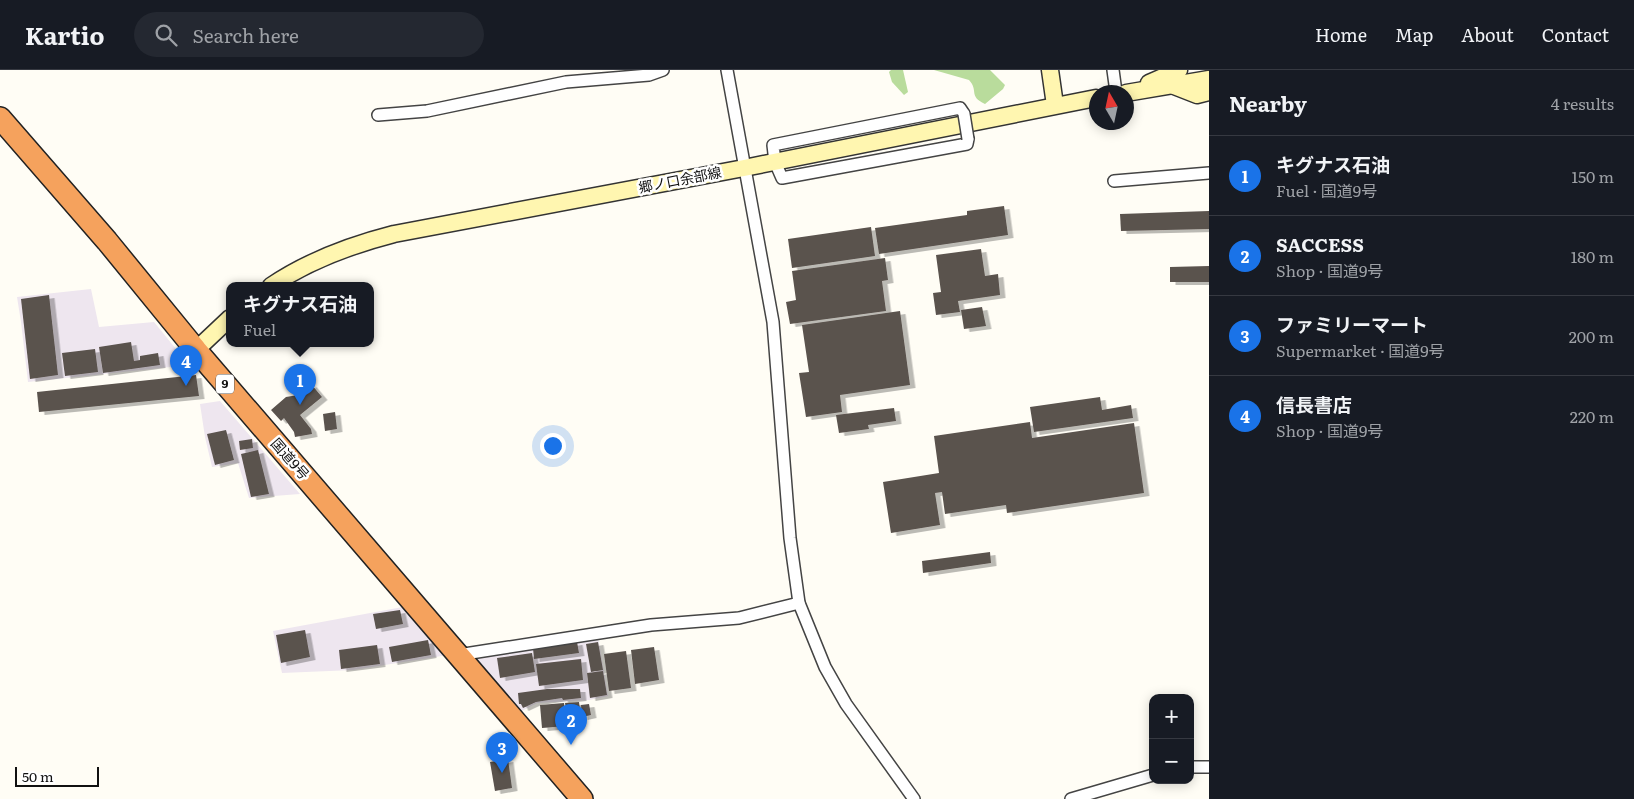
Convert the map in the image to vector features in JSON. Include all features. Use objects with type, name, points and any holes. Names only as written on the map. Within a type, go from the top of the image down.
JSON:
[{"type":"highway","name":"国道9号","points":[[0,118],[107,240],[196,350],[582,799]]},
{"type":"main road","points":[[1050,70],[1055,106]]},
{"type":"main road","points":[[1134,90],[1179,70]]},
{"type":"main road","points":[[1134,92],[1209,79]]},
{"type":"main road","points":[[1172,85],[1197,95],[1209,92]]},
{"type":"main road","name":"郷ノ口余部線","points":[[278,282],[309,264],[334,253],[378,238],[1089,99]]},
{"type":"main road","points":[[196,350],[226,322]]},
{"type":"street","points":[[378,115],[427,111],[566,82],[649,75],[663,70]]},
{"type":"street","points":[[727,70],[774,322],[790,538],[799,603],[825,668],[842,697],[914,799]]},
{"type":"street","points":[[1113,70],[1115,85]]},
{"type":"street","points":[[960,108],[964,114],[967,144],[782,178],[775,162],[773,145],[960,108]]},
{"type":"street","points":[[1114,181],[1209,173]]},
{"type":"street","points":[[458,655],[651,625],[739,618],[799,603]]},
{"type":"street","points":[[1194,767],[1209,767]]},
{"type":"street","points":[[1071,799],[1149,776]]},
{"type":"shaded area","points":[[91,289],[99,327],[154,322],[189,365],[28,382],[17,297]]},
{"type":"shaded area","points":[[220,401],[300,494],[249,498],[238,463],[212,467],[200,404]]},
{"type":"shaded area","points":[[408,606],[448,655],[353,670],[282,673],[273,631]]},
{"type":"shaded area","points":[[598,637],[608,696],[589,700],[537,703],[518,713],[475,659],[479,655]]},
{"type":"green space","points":[[891,70],[903,70],[908,92],[904,95],[892,82],[889,72]]},
{"type":"green space","points":[[934,70],[990,70],[1005,85],[1003,89],[985,104],[975,96],[969,80]]},
{"type":"building","points":[[1004,206],[1008,235],[879,254],[875,228],[967,215],[967,211]]},
{"type":"building","points":[[1209,211],[1209,229],[1121,231],[1120,214]]},
{"type":"building","points":[[871,227],[875,256],[792,268],[788,239]]},
{"type":"building","points":[[981,249],[985,276],[998,274],[1000,295],[958,301],[960,312],[936,315],[933,293],[941,292],[936,255]]},
{"type":"building","points":[[885,258],[888,280],[882,281],[886,311],[790,324],[786,302],[796,300],[792,271]]},
{"type":"building","points":[[1209,266],[1209,282],[1170,282],[1170,267]]},
{"type":"building","points":[[49,295],[58,375],[30,379],[21,299]]},
{"type":"building","points":[[982,307],[986,326],[964,329],[961,310]]},
{"type":"building","points":[[900,311],[910,385],[840,395],[842,412],[806,417],[799,373],[809,372],[802,325]]},
{"type":"building","points":[[131,342],[134,361],[140,360],[140,356],[158,353],[160,365],[103,373],[99,347]]},
{"type":"building","points":[[95,349],[98,372],[65,376],[62,353]]},
{"type":"building","points":[[196,375],[199,396],[39,412],[37,392]]},
{"type":"building","points":[[311,384],[322,397],[300,415],[311,429],[312,434],[295,437],[294,432],[284,418],[281,421],[271,410],[286,397],[298,395]]},
{"type":"building","points":[[1100,397],[1102,410],[1131,405],[1133,418],[1034,432],[1030,407]]},
{"type":"building","points":[[894,408],[896,421],[868,425],[869,429],[839,433],[836,415]]},
{"type":"building","points":[[335,412],[337,429],[325,431],[323,414]]},
{"type":"building","points":[[1030,422],[1032,438],[1134,423],[1144,493],[1007,513],[1006,505],[945,514],[942,492],[935,493],[940,525],[891,533],[883,482],[939,473],[934,436]]},
{"type":"building","points":[[226,430],[234,460],[215,465],[207,434]]},
{"type":"building","points":[[252,439],[253,448],[240,450],[239,441]]},
{"type":"building","points":[[258,450],[269,494],[251,497],[241,454]]},
{"type":"building","points":[[990,552],[991,563],[923,573],[922,561]]},
{"type":"building","points":[[400,610],[403,624],[376,629],[373,614]]},
{"type":"building","points":[[305,630],[310,657],[281,663],[276,635]]},
{"type":"building","points":[[428,640],[431,655],[392,662],[389,647]]},
{"type":"building","points":[[577,642],[579,653],[534,659],[533,648]]},
{"type":"building","points":[[598,642],[603,670],[591,672],[586,644]]},
{"type":"building","points":[[377,645],[380,664],[341,669],[339,650]]},
{"type":"building","points":[[654,647],[659,680],[635,684],[631,650]]},
{"type":"building","points":[[626,651],[631,688],[609,691],[604,654]]},
{"type":"building","points":[[532,653],[535,672],[500,678],[497,658]]},
{"type":"building","points":[[581,659],[583,680],[539,686],[536,664]]},
{"type":"building","points":[[603,671],[607,695],[590,698],[587,673]]},
{"type":"building","points":[[547,689],[580,689],[581,698],[563,700],[562,698],[536,702],[523,708],[519,704],[518,693]]},
{"type":"building","points":[[579,702],[581,718],[568,720],[565,703]]},
{"type":"building","points":[[564,703],[566,726],[542,728],[540,705]]},
{"type":"building","points":[[589,704],[591,715],[582,717],[581,705]]},
{"type":"building","points":[[508,759],[512,788],[495,791],[490,762]]},
{"type":"place","name":"信長書店","points":[[186,386]]},
{"type":"place","name":"キグナス石油","points":[[300,405]]},
{"type":"place","name":"SACCESS","points":[[571,745]]},
{"type":"place","name":"ファミリーマート","points":[[502,773]]}]
